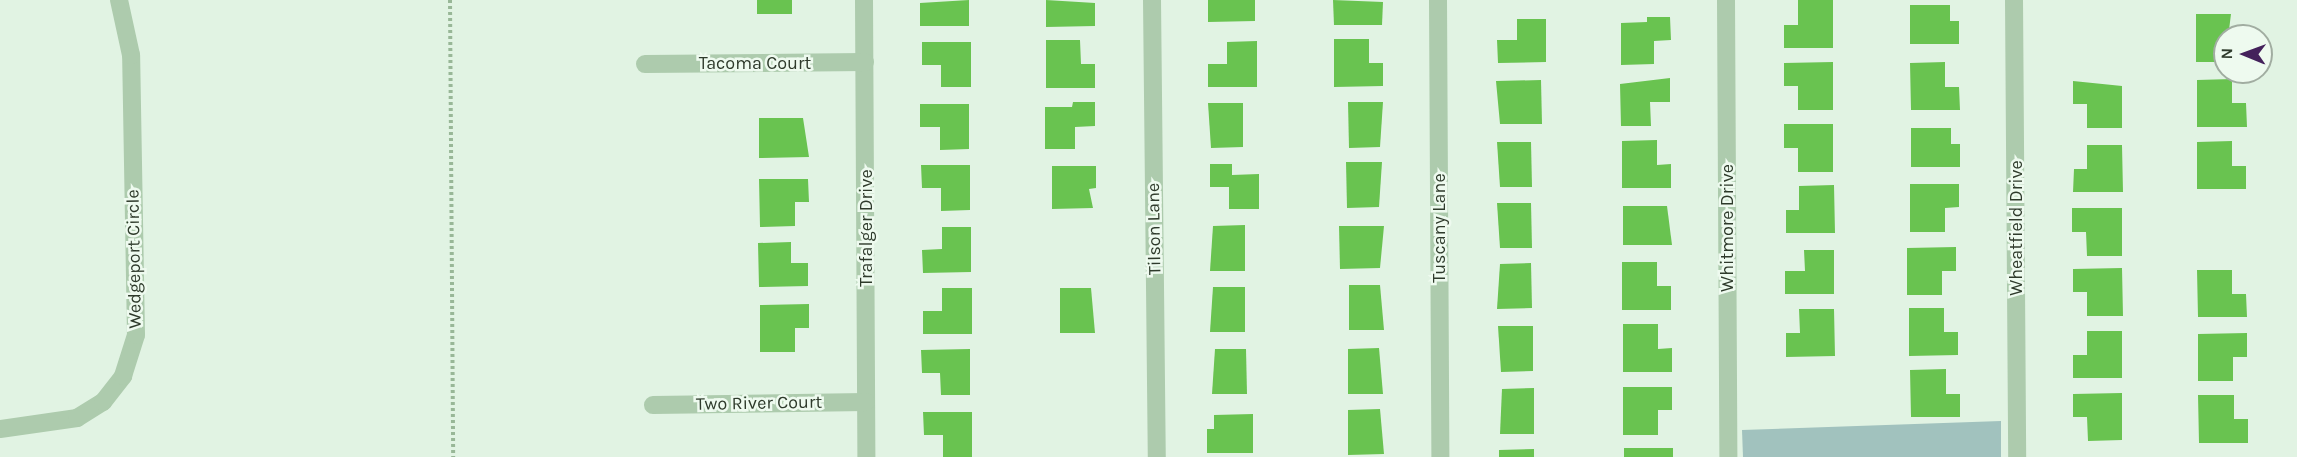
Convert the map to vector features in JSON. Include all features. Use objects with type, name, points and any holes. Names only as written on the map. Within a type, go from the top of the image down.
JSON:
[{"type":"street","name":"Wedgeport Circle","points":[[0,429],[77,418],[103,402],[123,376],[136,335],[131,55],[119,0]]},
{"type":"street","name":"Trafalger Drive","points":[[864,0],[866,457]]},
{"type":"street","name":"Tilson Lane","points":[[1152,0],[1157,457]]},
{"type":"street","name":"Tuscany Lane","points":[[1438,0],[1440,457]]},
{"type":"street","name":"Whitmore Drive","points":[[1726,0],[1728,457]]},
{"type":"street","name":"Wheatfield Drive","points":[[2014,0],[2017,457]]},
{"type":"street","name":"Tacoma Court","points":[[645,64],[865,62]]},
{"type":"street","name":"Two River Court","points":[[653,405],[866,402]]},
{"type":"path","points":[[450,0],[453,457]]},
{"type":"shaded area","points":[[2001,421],[2001,457],[1743,457],[1742,430]]},
{"type":"building","points":[[757,0],[792,0],[792,14],[757,14]]},
{"type":"building","points":[[969,0],[969,26],[920,26],[920,3]]},
{"type":"building","points":[[1046,0],[1095,3],[1095,26],[1046,27]]},
{"type":"building","points":[[1208,0],[1255,0],[1255,21],[1208,22]]},
{"type":"building","points":[[1333,0],[1383,2],[1382,25],[1334,25]]},
{"type":"building","points":[[1798,0],[1833,0],[1833,48],[1784,48],[1784,25],[1798,25]]},
{"type":"building","points":[[1910,5],[1950,5],[1950,21],[1959,21],[1959,44],[1910,44]]},
{"type":"building","points":[[2196,14],[2231,14],[2230,24],[2213,24],[2213,62],[2196,62]]},
{"type":"building","points":[[1647,17],[1670,17],[1671,40],[1654,41],[1654,64],[1621,65],[1621,23],[1647,22]]},
{"type":"building","points":[[1517,19],[1546,19],[1546,62],[1498,63],[1497,40],[1517,40]]},
{"type":"building","points":[[1334,39],[1369,39],[1369,63],[1383,63],[1383,86],[1334,87]]},
{"type":"building","points":[[1046,40],[1080,40],[1081,64],[1095,64],[1095,88],[1046,88]]},
{"type":"building","points":[[1257,41],[1257,87],[1208,87],[1208,64],[1227,64],[1227,42]]},
{"type":"building","points":[[922,42],[971,42],[971,87],[941,87],[941,65],[922,65]]},
{"type":"building","points":[[1833,62],[1833,110],[1798,110],[1798,86],[1784,86],[1784,63]]},
{"type":"building","points":[[1945,62],[1945,87],[1959,87],[1960,110],[1911,110],[1910,63]]},
{"type":"building","points":[[1670,78],[1670,102],[1650,102],[1651,126],[1621,126],[1620,84]]},
{"type":"building","points":[[1541,80],[1542,124],[1500,124],[1496,81]]},
{"type":"building","points":[[2197,80],[2213,80],[2213,84],[2232,84],[2232,103],[2246,103],[2247,127],[2197,127]]},
{"type":"building","points":[[2073,81],[2122,86],[2122,128],[2087,128],[2087,104],[2073,104]]},
{"type":"building","points":[[1073,102],[1095,102],[1095,126],[1075,127],[1075,149],[1045,149],[1045,107],[1072,107]]},
{"type":"building","points":[[1348,102],[1383,102],[1380,147],[1349,148]]},
{"type":"building","points":[[1208,103],[1243,103],[1243,147],[1211,148]]},
{"type":"building","points":[[920,104],[969,104],[969,149],[940,150],[940,127],[920,127]]},
{"type":"building","points":[[759,118],[803,118],[809,157],[759,158]]},
{"type":"building","points":[[1784,124],[1833,124],[1833,172],[1798,172],[1798,148],[1784,148]]},
{"type":"building","points":[[1911,128],[1951,128],[1951,144],[1960,144],[1960,167],[1911,167]]},
{"type":"building","points":[[1657,140],[1657,165],[1671,164],[1671,188],[1622,188],[1622,141]]},
{"type":"building","points":[[2232,141],[2232,166],[2246,166],[2246,189],[2197,189],[2197,142]]},
{"type":"building","points":[[1497,142],[1531,142],[1532,187],[1500,187]]},
{"type":"building","points":[[2087,145],[2122,145],[2123,192],[2073,192],[2074,169],[2087,169]]},
{"type":"building","points":[[1346,162],[1382,162],[1379,207],[1347,208]]},
{"type":"building","points":[[1210,164],[1232,164],[1232,175],[1259,174],[1259,209],[1229,209],[1229,187],[1210,187]]},
{"type":"building","points":[[921,165],[970,165],[970,210],[941,211],[941,188],[922,188]]},
{"type":"building","points":[[1052,166],[1096,166],[1096,188],[1089,189],[1093,208],[1052,209]]},
{"type":"building","points":[[759,179],[808,179],[809,202],[795,202],[795,226],[760,227]]},
{"type":"building","points":[[1910,184],[1959,184],[1959,207],[1945,208],[1945,232],[1910,232]]},
{"type":"building","points":[[1834,185],[1835,233],[1786,233],[1786,210],[1799,210],[1799,186]]},
{"type":"building","points":[[1497,203],[1531,203],[1532,248],[1500,248]]},
{"type":"building","points":[[1623,206],[1667,206],[1672,245],[1623,245]]},
{"type":"building","points":[[2072,208],[2122,208],[2122,256],[2087,256],[2086,232],[2072,232]]},
{"type":"building","points":[[1245,225],[1245,271],[1210,271],[1213,226]]},
{"type":"building","points":[[1339,226],[1384,226],[1380,268],[1340,269]]},
{"type":"building","points":[[942,227],[971,227],[971,272],[923,273],[922,250],[942,249]]},
{"type":"building","points":[[791,242],[791,263],[808,263],[808,286],[759,287],[758,243]]},
{"type":"building","points":[[1956,247],[1956,271],[1942,271],[1942,295],[1907,295],[1907,248]]},
{"type":"building","points":[[1804,250],[1834,250],[1834,294],[1785,294],[1785,271],[1805,271]]},
{"type":"building","points":[[1622,262],[1657,262],[1657,286],[1671,286],[1671,310],[1622,310]]},
{"type":"building","points":[[1531,263],[1532,308],[1497,309],[1500,264]]},
{"type":"building","points":[[2122,268],[2123,316],[2087,316],[2087,292],[2073,292],[2073,269]]},
{"type":"building","points":[[2197,270],[2232,270],[2232,294],[2246,294],[2247,317],[2198,317]]},
{"type":"building","points":[[1349,285],[1380,285],[1384,330],[1349,330]]},
{"type":"building","points":[[1213,287],[1245,287],[1245,332],[1210,332]]},
{"type":"building","points":[[942,288],[972,288],[972,334],[923,334],[923,311],[942,311]]},
{"type":"building","points":[[1060,288],[1091,288],[1095,333],[1060,333]]},
{"type":"building","points":[[809,304],[809,328],[795,328],[795,352],[760,352],[760,305]]},
{"type":"building","points":[[1909,308],[1944,308],[1944,332],[1958,332],[1958,355],[1909,356]]},
{"type":"building","points":[[1799,309],[1834,309],[1835,356],[1786,357],[1786,333],[1800,333]]},
{"type":"building","points":[[1623,324],[1658,324],[1658,349],[1672,348],[1672,372],[1623,372]]},
{"type":"building","points":[[1498,326],[1533,326],[1533,371],[1501,372]]},
{"type":"building","points":[[2087,331],[2122,331],[2122,378],[2073,378],[2073,355],[2087,355]]},
{"type":"building","points":[[2247,333],[2247,357],[2233,357],[2233,381],[2198,381],[2198,334]]},
{"type":"building","points":[[1379,348],[1383,394],[1348,394],[1348,349]]},
{"type":"building","points":[[970,349],[970,395],[941,395],[940,373],[922,373],[921,350]]},
{"type":"building","points":[[1215,349],[1246,349],[1247,394],[1212,394]]},
{"type":"building","points":[[1946,369],[1946,394],[1960,394],[1960,417],[1911,417],[1910,370]]},
{"type":"building","points":[[1623,387],[1672,387],[1672,410],[1658,410],[1658,435],[1623,435]]},
{"type":"building","points":[[1534,388],[1534,434],[1500,434],[1502,389]]},
{"type":"building","points":[[2122,393],[2122,440],[2088,441],[2087,417],[2073,417],[2073,394]]},
{"type":"building","points":[[2198,395],[2234,395],[2234,419],[2248,419],[2248,443],[2199,443]]},
{"type":"building","points":[[1380,409],[1384,454],[1348,455],[1348,410]]},
{"type":"building","points":[[923,412],[972,412],[972,457],[943,457],[943,435],[924,435]]},
{"type":"building","points":[[1253,414],[1253,453],[1207,453],[1207,429],[1214,429],[1214,415]]},
{"type":"building","points":[[1624,448],[1673,448],[1673,457],[1624,457]]},
{"type":"building","points":[[1534,449],[1534,457],[1499,457],[1499,450]]}]
